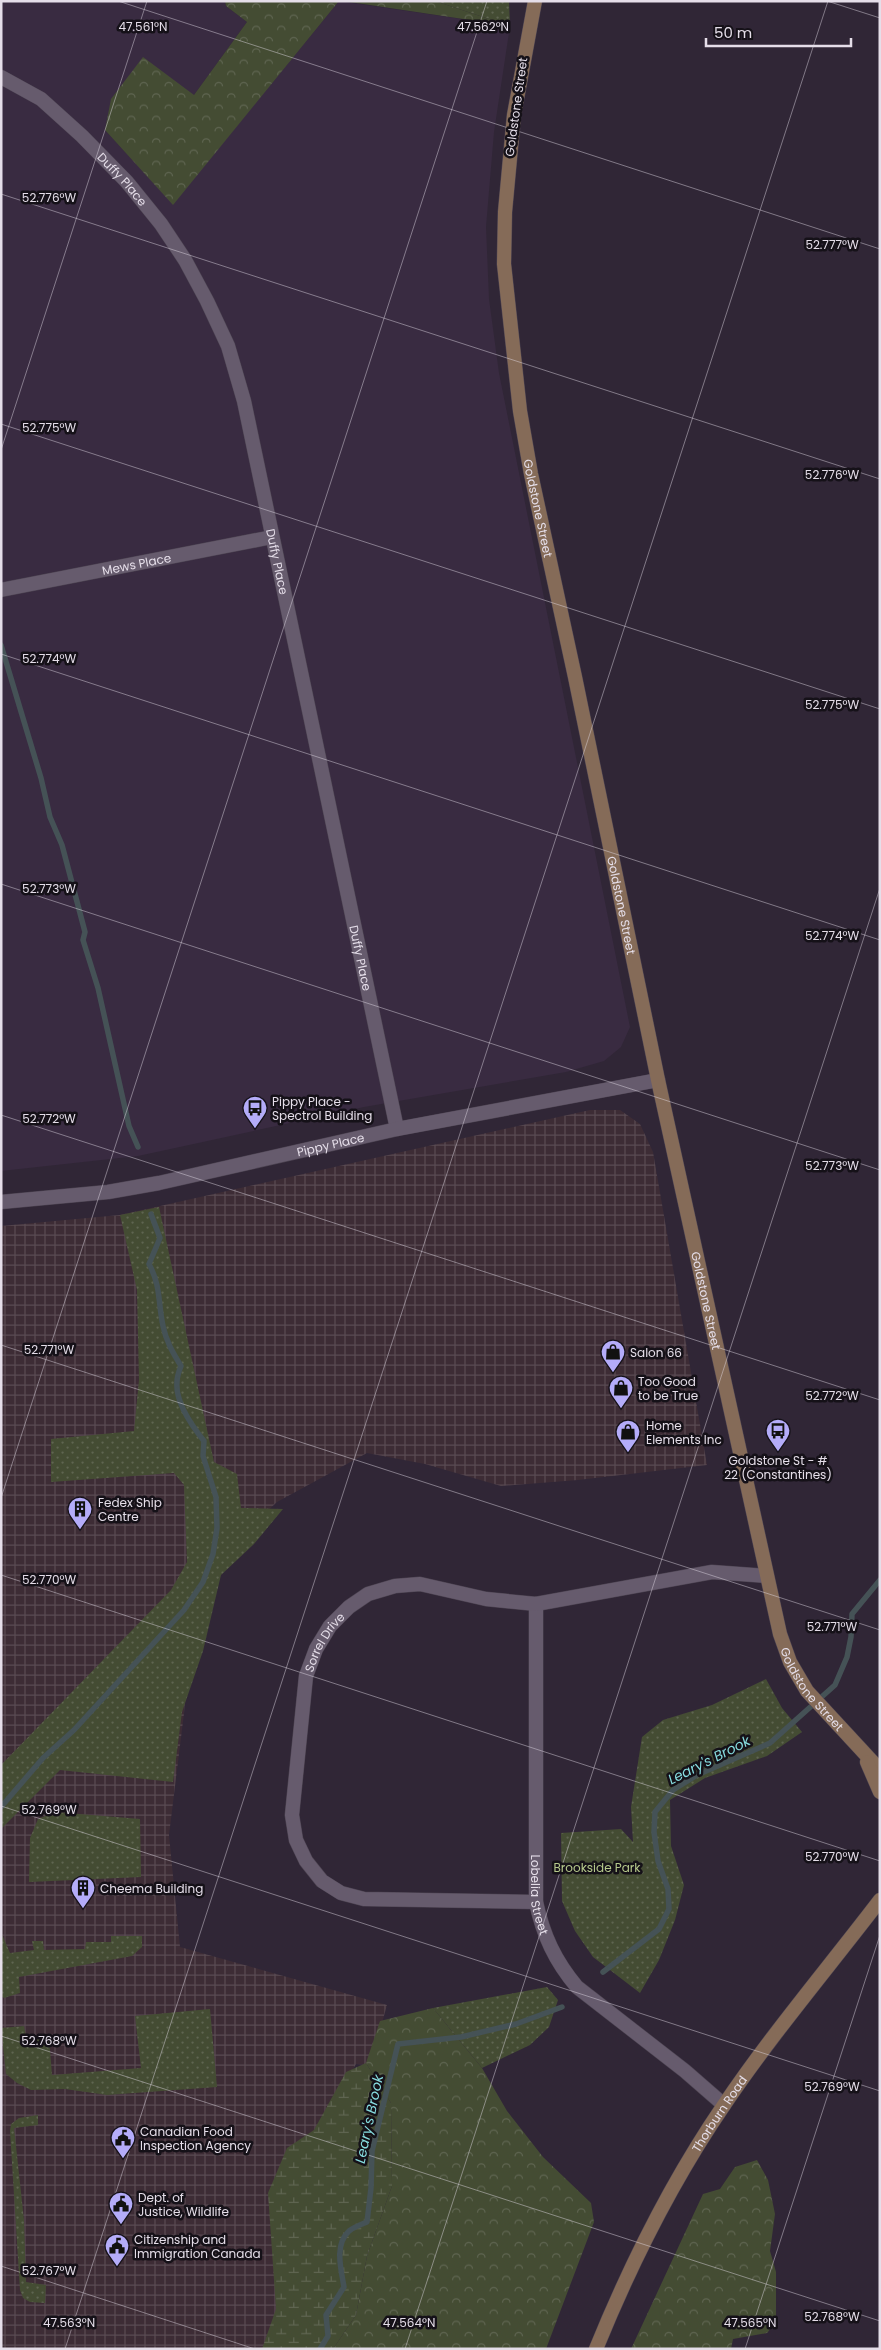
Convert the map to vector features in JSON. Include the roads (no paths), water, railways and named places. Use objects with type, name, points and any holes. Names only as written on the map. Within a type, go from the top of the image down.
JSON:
[{"type":"main road","name":"Goldstone Street","points":[[535,1],[515,106],[508,165],[504,264],[512,348],[531,474],[576,677],[658,1080],[780,1634],[790,1662],[807,1691],[822,1710],[880,1770]]},
{"type":"main road","points":[[863,1752],[880,1755]]},
{"type":"main road","points":[[863,1752],[880,1792]]},
{"type":"main road","name":"Thorburn Road","points":[[596,2349],[650,2228],[673,2186],[724,2105],[880,1900]]},
{"type":"street","name":"Duffy Place","points":[[1,76],[41,99],[82,136],[127,182],[185,260],[228,346],[244,401],[397,1129]]},
{"type":"street","name":"Mews Place","points":[[1,590],[272,537]]},
{"type":"street","name":"Pippy Place","points":[[1,1202],[90,1194],[142,1186],[397,1129],[658,1080]]},
{"type":"street","name":"Sorrel Drive","points":[[536,1902],[391,1901],[364,1899],[341,1892],[322,1881],[306,1861],[296,1840],[292,1815],[306,1676],[316,1649],[330,1626],[349,1607],[368,1594],[395,1586],[420,1584],[486,1598],[536,1604],[712,1572],[766,1576]]},
{"type":"street","name":"Lobelia Street","points":[[536,1604],[536,1902],[541,1926],[562,1970],[577,1987],[724,2105]]},
{"type":"waterway","points":[[1,645],[41,778],[50,817],[62,845],[85,932],[83,940],[98,988],[129,1126],[138,1147]]},
{"type":"waterway","points":[[1,1807],[43,1758],[74,1730],[184,1610],[203,1582],[213,1554],[217,1528],[216,1497],[203,1456],[204,1441],[182,1406],[177,1390],[177,1380],[181,1366],[166,1337],[161,1318],[156,1280],[149,1264],[160,1238],[151,1214]]},
{"type":"waterway","name":"Leary's Brook","points":[[603,1972],[659,1929],[669,1909],[668,1889],[658,1861],[654,1832],[655,1812],[673,1790],[697,1775],[770,1743],[835,1685],[847,1657],[851,1637],[852,1614],[880,1580]]},
{"type":"waterway","name":"Leary's Brook","points":[[320,2349],[328,2336],[326,2315],[344,2287],[340,2265],[341,2243],[349,2231],[367,2222],[371,2188],[372,2151],[398,2044],[461,2037],[516,2024],[562,2007]]},
{"type":"place","name":"Pippy Place - Spectrol Building","points":[[255,1129]]},
{"type":"place","name":"Salon 66","points":[[613,1373]]},
{"type":"place","name":"Too Good to be True","points":[[621,1409]]},
{"type":"place","name":"Goldstone St - # 22 (Constantines)","points":[[778,1452]]},
{"type":"place","name":"Home Elements Inc","points":[[628,1453]]},
{"type":"place","name":"Fedex Ship Centre","points":[[80,1530]]},
{"type":"place","name":"Cheema Building","points":[[83,1909]]},
{"type":"place","name":"Canadian Food Inspection Agency","points":[[123,2159]]},
{"type":"place","name":"Dept. of Justice, Wildlife","points":[[121,2225]]},
{"type":"place","name":"Citizenship and Immigration Canada","points":[[117,2267]]},
{"type":"park label","name":"Brookside Park","points":[[597,1867]]}]
